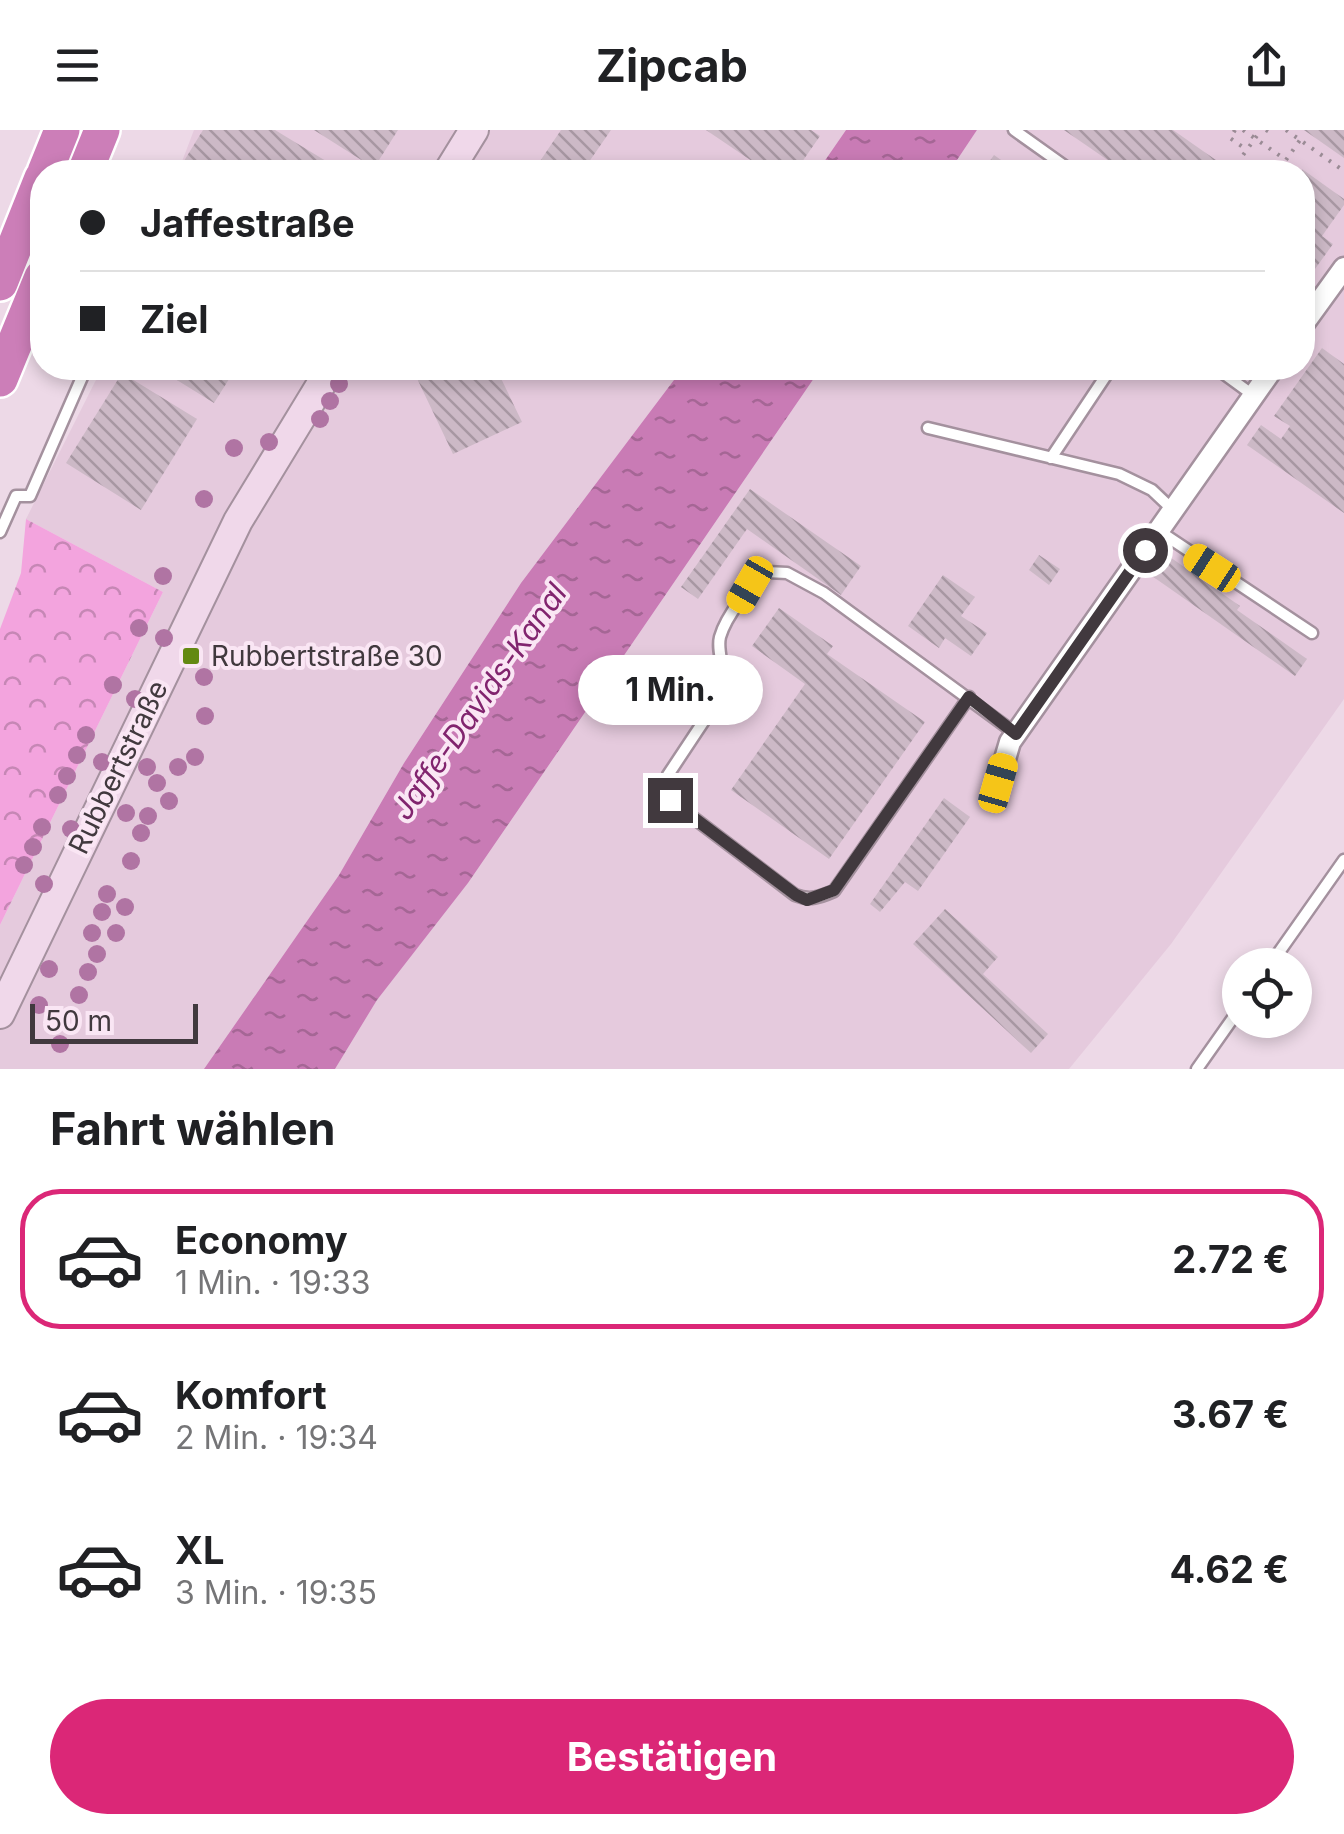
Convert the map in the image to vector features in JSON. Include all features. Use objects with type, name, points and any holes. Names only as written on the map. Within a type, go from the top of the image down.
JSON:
[{"type":"highway","points":[[50,160],[62,130]]},
{"type":"highway","points":[[90,160],[102,130]]},
{"type":"highway","points":[[0,283],[30,209]]},
{"type":"highway","points":[[0,379],[30,307]]},
{"type":"street","points":[[455,160],[474,130]]},
{"type":"street","points":[[1315,308],[1344,268]]},
{"type":"street","name":"Rubbertstraße","points":[[0,1014],[238,521],[324,380]]},
{"type":"street","points":[[998,783],[1010,742],[1265,380]]},
{"type":"lane","points":[[1014,130],[1056,160]]},
{"type":"lane","points":[[0,532],[16,496],[30,496],[81,380]]},
{"type":"lane","points":[[1051,458],[1103,380]]},
{"type":"lane","points":[[1232,380],[1254,396]]},
{"type":"lane","points":[[928,428],[1120,474],[1152,490],[1173,510]]},
{"type":"lane","points":[[1158,531],[1312,633]]},
{"type":"lane","points":[[969,697],[834,890],[823,896],[807,900],[796,895],[670,800],[665,787],[668,775],[724,692],[726,676],[720,636],[750,585],[766,572],[786,574],[824,593],[969,697],[1016,734]]},
{"type":"lane","points":[[1282,948],[1344,860]]},
{"type":"lane","points":[[1197,1069],[1222,1034]]},
{"type":"path","points":[[1236,130],[1230,138],[1247,150]]},
{"type":"path","points":[[1243,130],[1286,160],[1300,140]]},
{"type":"path","points":[[1240,160],[1263,130],[1274,130]]},
{"type":"path","points":[[1286,130],[1344,171]]},
{"type":"shaded area","points":[[194,130],[846,130],[825,160],[183,160]]},
{"type":"shaded area","points":[[977,130],[1344,130],[1344,699],[1171,944],[1069,1069],[335,1069],[377,1000],[468,883],[813,380],[1315,380],[1315,160],[957,160]]},
{"type":"shaded area","points":[[96,380],[674,380],[521,583],[404,763],[339,875],[204,1069],[0,1069],[0,925],[163,592],[26,519]]},
{"type":"green space","points":[[26,519],[163,592],[0,925],[0,629],[21,573]]},
{"type":"water","points":[[846,130],[977,130],[957,160],[825,160]]},
{"type":"water","name":"Jaffe-Davids-Kanal","points":[[674,380],[813,380],[468,883],[377,1000],[335,1069],[204,1069],[339,875],[404,763],[521,583]]},
{"type":"building","points":[[203,130],[275,130],[324,160],[185,160]]},
{"type":"building","points":[[314,130],[398,130],[379,160],[361,160]]},
{"type":"building","points":[[561,130],[611,130],[590,160],[541,160]]},
{"type":"building","points":[[706,130],[811,130],[820,136],[803,160],[750,160]]},
{"type":"building","points":[[1064,130],[1173,130],[1216,160],[1108,160]]},
{"type":"building","points":[[1304,130],[1344,130],[1344,158]]},
{"type":"building","points":[[1315,178],[1344,199],[1344,205],[1322,236],[1333,244],[1315,269]]},
{"type":"building","points":[[1322,348],[1344,364],[1344,513],[1247,445],[1261,425],[1281,439],[1290,426],[1274,416],[1299,380],[1315,380],[1315,358]]},
{"type":"building","points":[[118,380],[133,380],[197,419],[141,510],[66,463]]},
{"type":"building","points":[[177,380],[228,380],[214,403]]},
{"type":"building","points":[[418,380],[502,380],[522,422],[453,454]]},
{"type":"building","points":[[750,489],[861,566],[841,595],[747,529],[698,599],[681,587]]},
{"type":"building","points":[[1039,555],[1060,569],[1049,585],[1029,570]]},
{"type":"building","points":[[1167,555],[1307,659],[1295,676],[1152,576]]},
{"type":"building","points":[[943,575],[975,597],[961,616],[987,633],[971,656],[945,638],[939,648],[908,626]]},
{"type":"building","points":[[779,608],[833,646],[827,654],[925,722],[829,859],[731,790],[805,684],[752,646]]},
{"type":"building","points":[[944,798],[970,817],[918,891],[905,882],[880,912],[870,904]]},
{"type":"building","points":[[945,909],[998,957],[983,974],[1048,1034],[1031,1053],[913,944]]},
{"type":"place","name":"Rubbertstraße 30","points":[[191,656]]},
{"type":"route","points":[[670,800],[796,895],[807,900],[823,896],[834,890],[969,697],[1016,734],[1145,550]]}]
